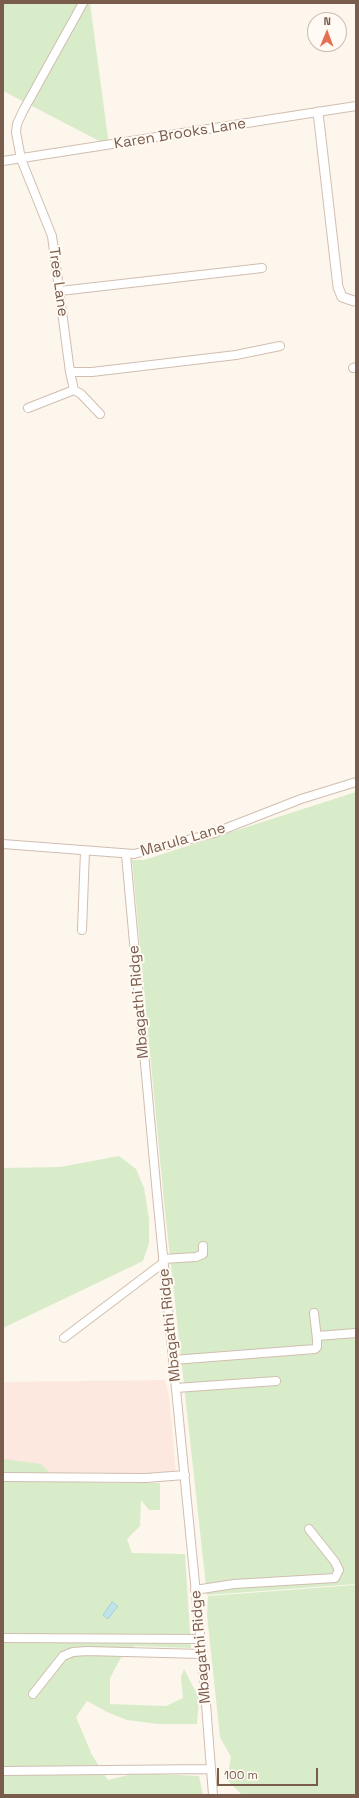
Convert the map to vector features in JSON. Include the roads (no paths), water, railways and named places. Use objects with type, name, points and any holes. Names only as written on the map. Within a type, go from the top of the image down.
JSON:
[{"type":"street","name":"Tree Lane","points":[[74,390],[70,372],[52,236],[21,159],[17,142],[17,124],[83,3]]},
{"type":"street","name":"Karen Brooks Lane","points":[[3,161],[356,106]]},
{"type":"street","points":[[318,112],[338,287],[342,297],[354,301]]},
{"type":"street","points":[[60,291],[262,268]]},
{"type":"street","points":[[70,372],[92,372],[236,355],[280,346]]},
{"type":"street","points":[[28,408],[74,390],[85,397],[100,414]]},
{"type":"street","name":"Marula Lane","points":[[3,844],[134,854],[214,833],[302,799],[356,782]]},
{"type":"street","points":[[82,930],[85,851]]},
{"type":"street","name":"Mbagathi Ridge","points":[[126,854],[163,1261],[185,1475],[199,1639],[202,1654],[213,1795]]},
{"type":"street","points":[[64,1338],[163,1261],[196,1257],[203,1254],[203,1246]]},
{"type":"street","points":[[173,1360],[316,1349],[317,1336],[314,1313]]},
{"type":"street","points":[[317,1336],[356,1333]]},
{"type":"street","points":[[176,1388],[276,1381]]},
{"type":"street","points":[[3,1477],[146,1478],[185,1475]]},
{"type":"street","points":[[195,1590],[234,1584],[335,1578],[339,1570],[335,1562],[309,1529]]},
{"type":"street","points":[[3,1638],[199,1639]]},
{"type":"street","points":[[33,1694],[63,1656],[73,1652],[87,1651],[202,1654]]},
{"type":"street","points":[[3,1771],[211,1769]]},
{"type":"water","points":[[112,1602],[118,1606],[108,1619],[103,1615]]}]
